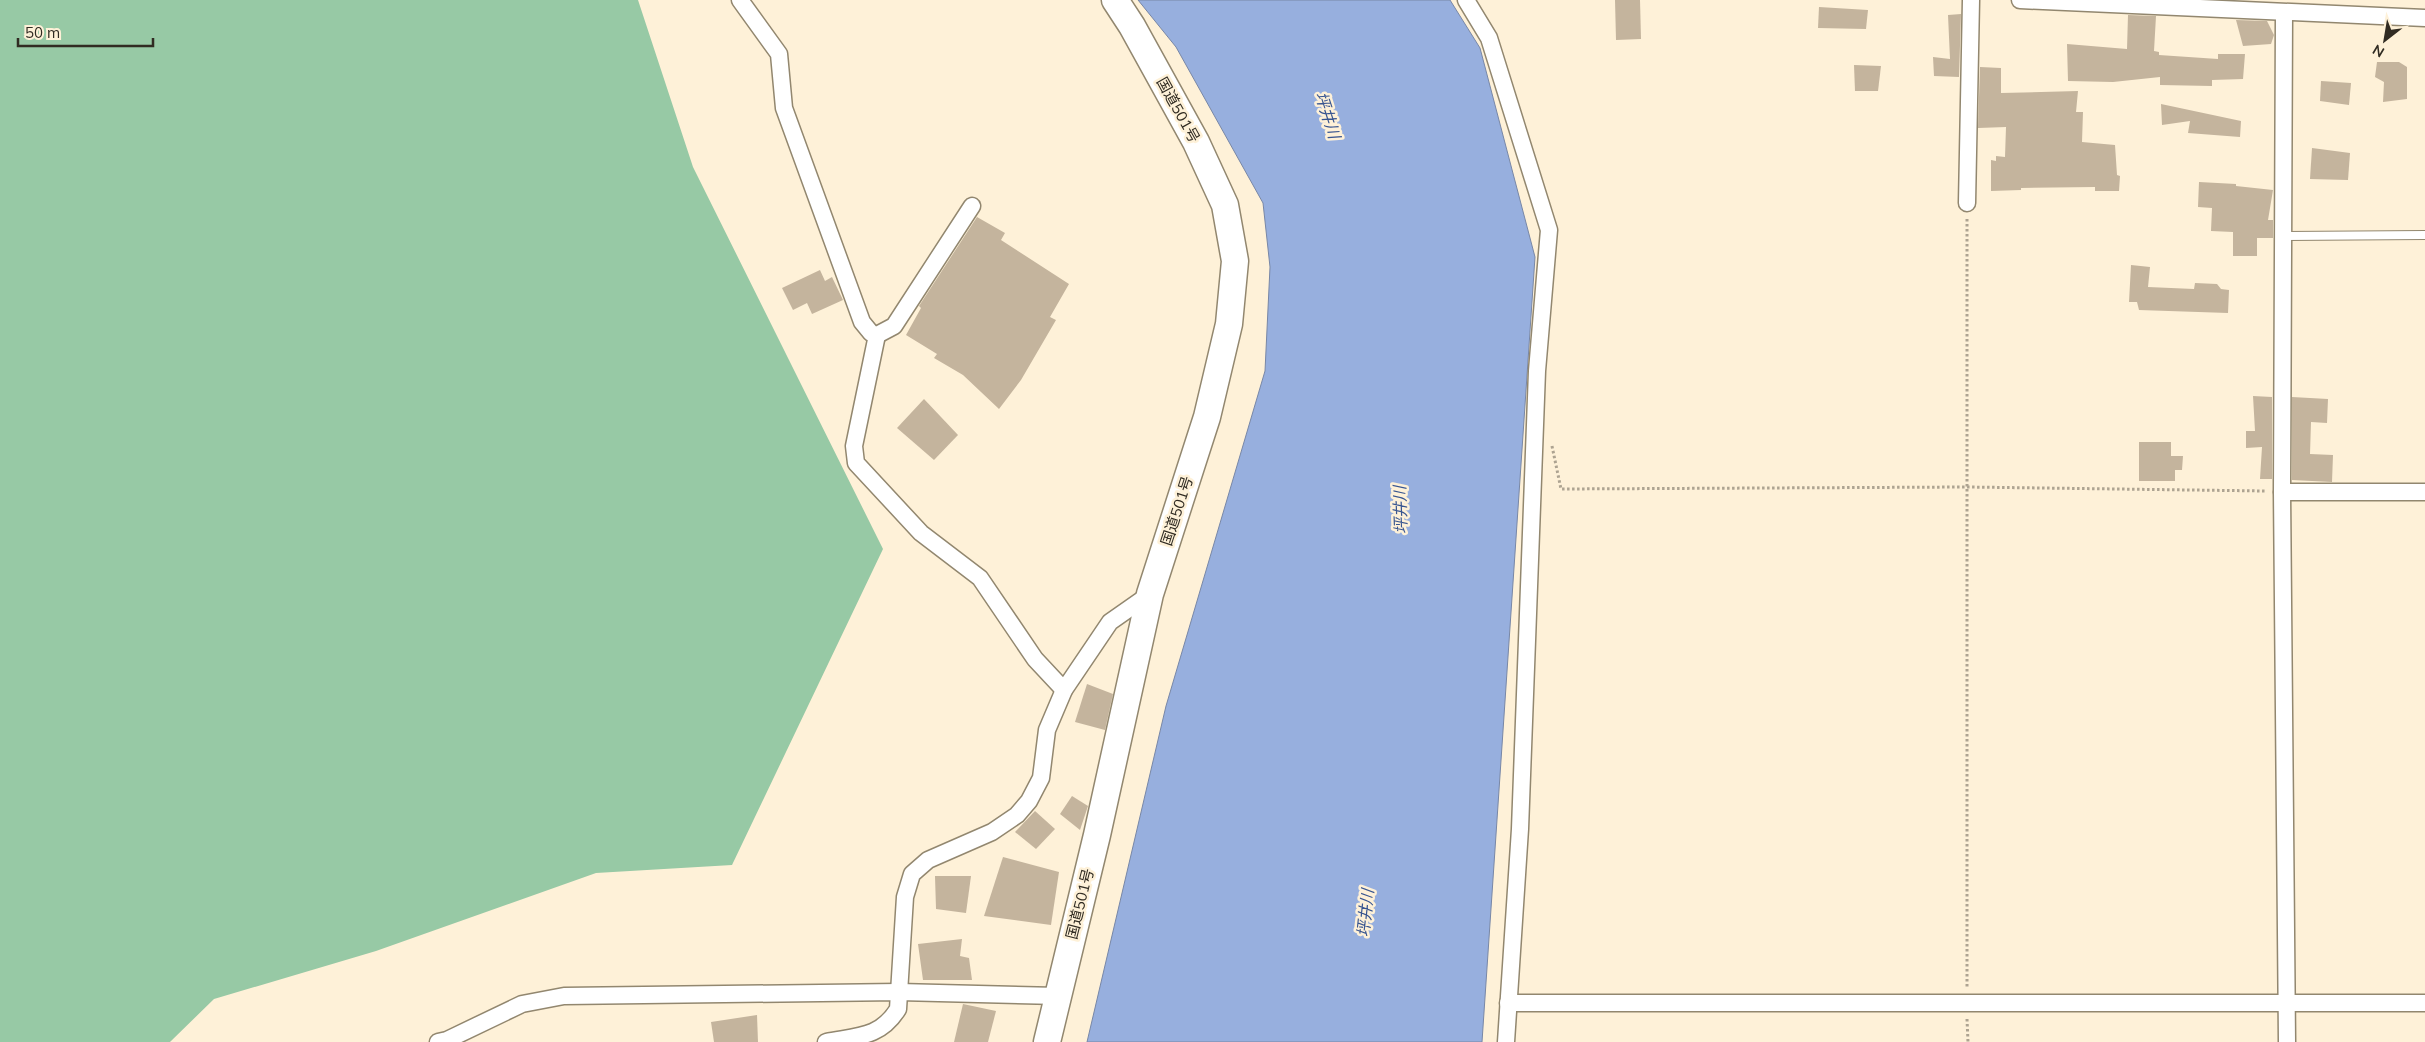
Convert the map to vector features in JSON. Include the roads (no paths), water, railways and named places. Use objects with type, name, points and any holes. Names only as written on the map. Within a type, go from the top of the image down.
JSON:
[{"type":"highway","name":"国道501号","points":[[1047,1042],[1097,835],[1150,594],[1207,417],[1229,324],[1235,261],[1224,205],[1204,160],[1132,26],[1115,0]]},
{"type":"street","points":[[740,0],[779,54],[784,108],[862,322],[871,333],[876,335]]},
{"type":"street","points":[[1466,0],[1489,38],[1549,230],[1537,371],[1520,829],[1506,1042]]},
{"type":"street","points":[[1967,203],[1971,0]]},
{"type":"street","points":[[2020,0],[2425,18]]},
{"type":"street","points":[[2284,13],[2282,492],[2287,1042]]},
{"type":"street","points":[[876,335],[894,326],[972,206]]},
{"type":"street","points":[[876,335],[854,446],[856,463],[921,533],[980,578],[1035,660],[1064,690]]},
{"type":"street","points":[[2282,492],[2425,492]]},
{"type":"street","points":[[826,1042],[873,1034],[890,1022],[898,1008],[905,897],[912,874],[928,860],[992,832],[1017,815],[1029,801],[1041,778],[1047,730],[1064,690],[1110,622],[1150,594]]},
{"type":"street","points":[[438,1042],[447,1040],[522,1004],[564,996],[900,992],[1058,996]]},
{"type":"street","points":[[1508,1003],[2425,1003]]},
{"type":"lane","points":[[2282,236],[2425,235]]},
{"type":"water","name":"坪井川","points":[[1138,0],[1450,0],[1480,48],[1535,257],[1482,1042],[1087,1042],[1166,706],[1265,371],[1270,267],[1263,203],[1176,47]]}]
